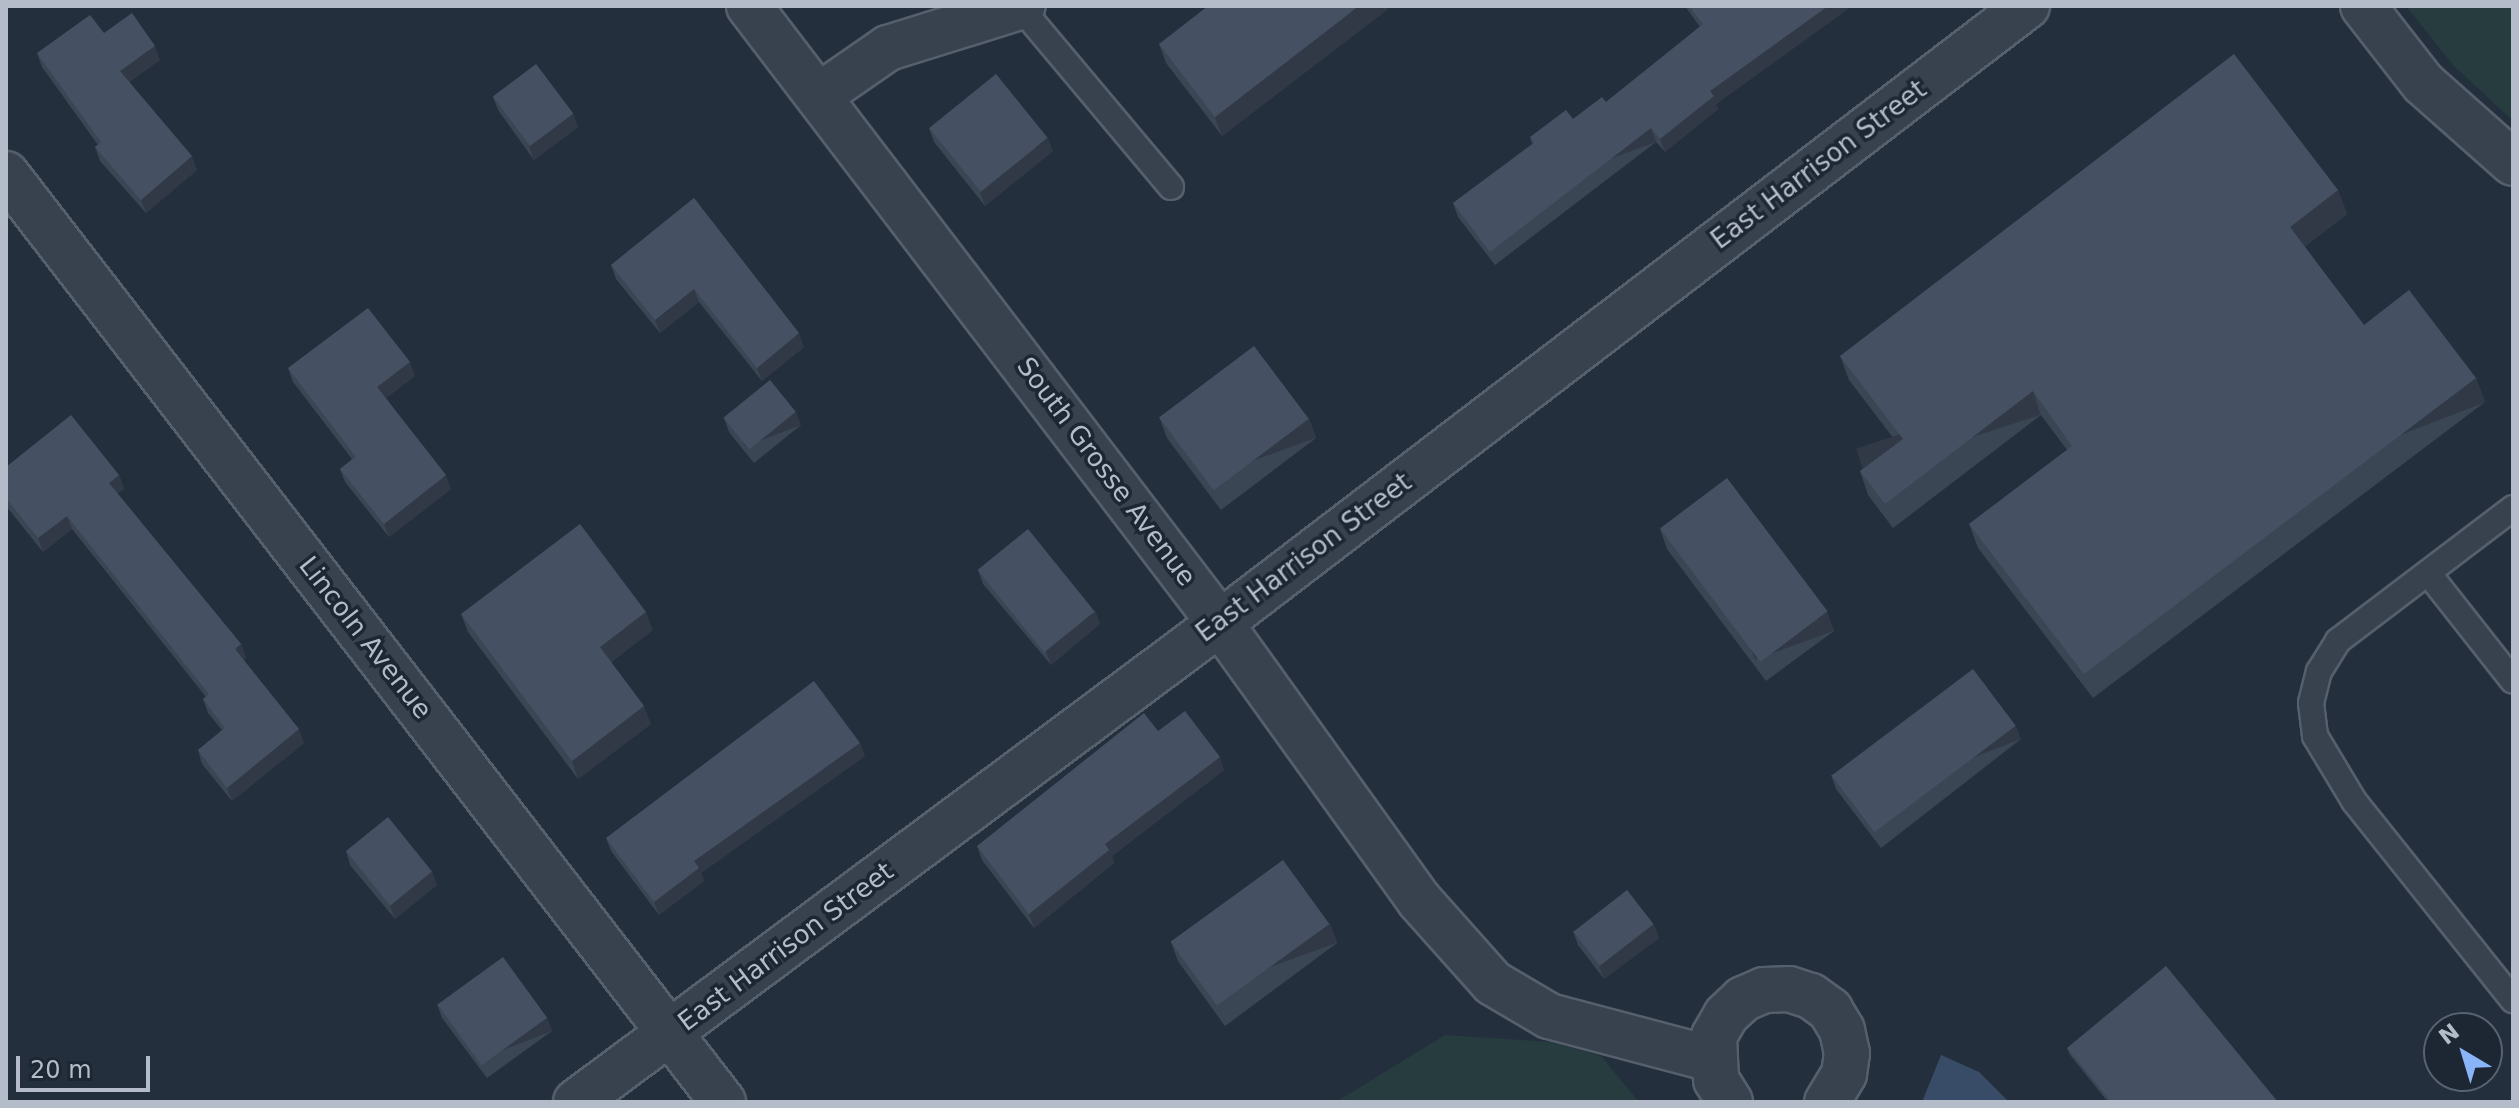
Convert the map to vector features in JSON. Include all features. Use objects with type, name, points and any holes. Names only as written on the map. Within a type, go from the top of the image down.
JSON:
[{"type":"street","name":"South Grosse Avenue","points":[[749,6],[820,95],[1220,623],[1419,900],[1493,983],[1549,1016],[1712,1059]]},
{"type":"street","points":[[820,95],[888,48],[1022,6]]},
{"type":"street","name":"East Harrison Street","points":[[576,1102],[1220,623],[2027,6]]},
{"type":"street","points":[[2363,6],[2423,83],[2513,163]]},
{"type":"street","name":"Lincoln Avenue","points":[[6,174],[723,1102]]},
{"type":"street","points":[[1730,1102],[1716,1080],[1712,1059],[1714,1036],[1726,1015],[1743,999],[1777,989],[1811,996],[1830,1010],[1847,1053],[1844,1074],[1827,1102]]},
{"type":"lane","points":[[1022,6],[1171,187]]},
{"type":"lane","points":[[2513,508],[2338,641],[2319,671],[2311,703],[2315,736],[2354,801],[2513,1000]]},
{"type":"lane","points":[[2428,573],[2513,681]]},
{"type":"green space","points":[[2406,6],[2513,6],[2513,121],[2453,65]]},
{"type":"green space","points":[[1445,1035],[1551,1042],[1601,1056],[1639,1102],[1336,1102]]},
{"type":"water","points":[[1941,1055],[1979,1072],[2009,1102],[1922,1102]]},
{"type":"building","points":[[1208,6],[1359,6],[1215,117],[1159,44]]},
{"type":"building","points":[[1689,6],[1828,6],[1710,91],[1714,96],[1660,139],[1651,128],[1490,252],[1453,203],[1534,143],[1530,137],[1566,110],[1573,119],[1602,97],[1606,102],[1703,24]]},
{"type":"building","points":[[132,13],[155,46],[120,71],[192,156],[141,200],[95,147],[101,142],[37,53],[90,15],[104,33]]},
{"type":"building","points":[[2234,54],[2338,190],[2290,227],[2364,325],[2409,290],[2476,378],[2084,674],[1969,524],[2072,446],[2033,391],[1885,504],[1860,471],[1903,439],[1840,356]]},
{"type":"building","points":[[536,64],[573,114],[530,146],[493,96]]},
{"type":"building","points":[[996,74],[1048,138],[981,192],[929,128]]},
{"type":"building","points":[[694,198],[799,333],[757,368],[694,289],[655,320],[611,265]]},
{"type":"building","points":[[368,308],[410,362],[377,387],[446,475],[384,524],[340,469],[356,457],[288,368]]},
{"type":"building","points":[[1254,346],[1309,419],[1214,490],[1159,418]]},
{"type":"building","points":[[770,380],[796,412],[749,450],[723,418]]},
{"type":"building","points":[[71,415],[119,475],[109,483],[241,644],[235,649],[299,729],[227,788],[198,750],[225,728],[203,699],[209,694],[67,516],[38,538],[6,498],[6,467]]},
{"type":"building","points":[[1727,478],[1828,611],[1760,662],[1660,529]]},
{"type":"building","points":[[580,524],[646,612],[600,647],[644,706],[572,761],[461,614]]},
{"type":"building","points":[[1028,529],[1095,611],[1044,652],[977,570]]},
{"type":"building","points":[[1973,669],[2016,726],[1874,832],[1832,776]]},
{"type":"building","points":[[814,681],[860,743],[694,861],[699,868],[654,902],[606,838]]},
{"type":"building","points":[[1185,711],[1220,757],[1105,844],[1109,850],[1029,914],[977,846],[1144,713],[1158,731]]},
{"type":"building","points":[[388,817],[432,871],[390,905],[346,851]]},
{"type":"building","points":[[1283,860],[1329,924],[1217,1006],[1171,942]]},
{"type":"building","points":[[1627,890],[1653,924],[1600,966],[1573,932]]},
{"type":"building","points":[[503,957],[547,1018],[482,1065],[437,1005]]},
{"type":"building","points":[[2166,966],[2278,1102],[2111,1102],[2067,1048]]}]
